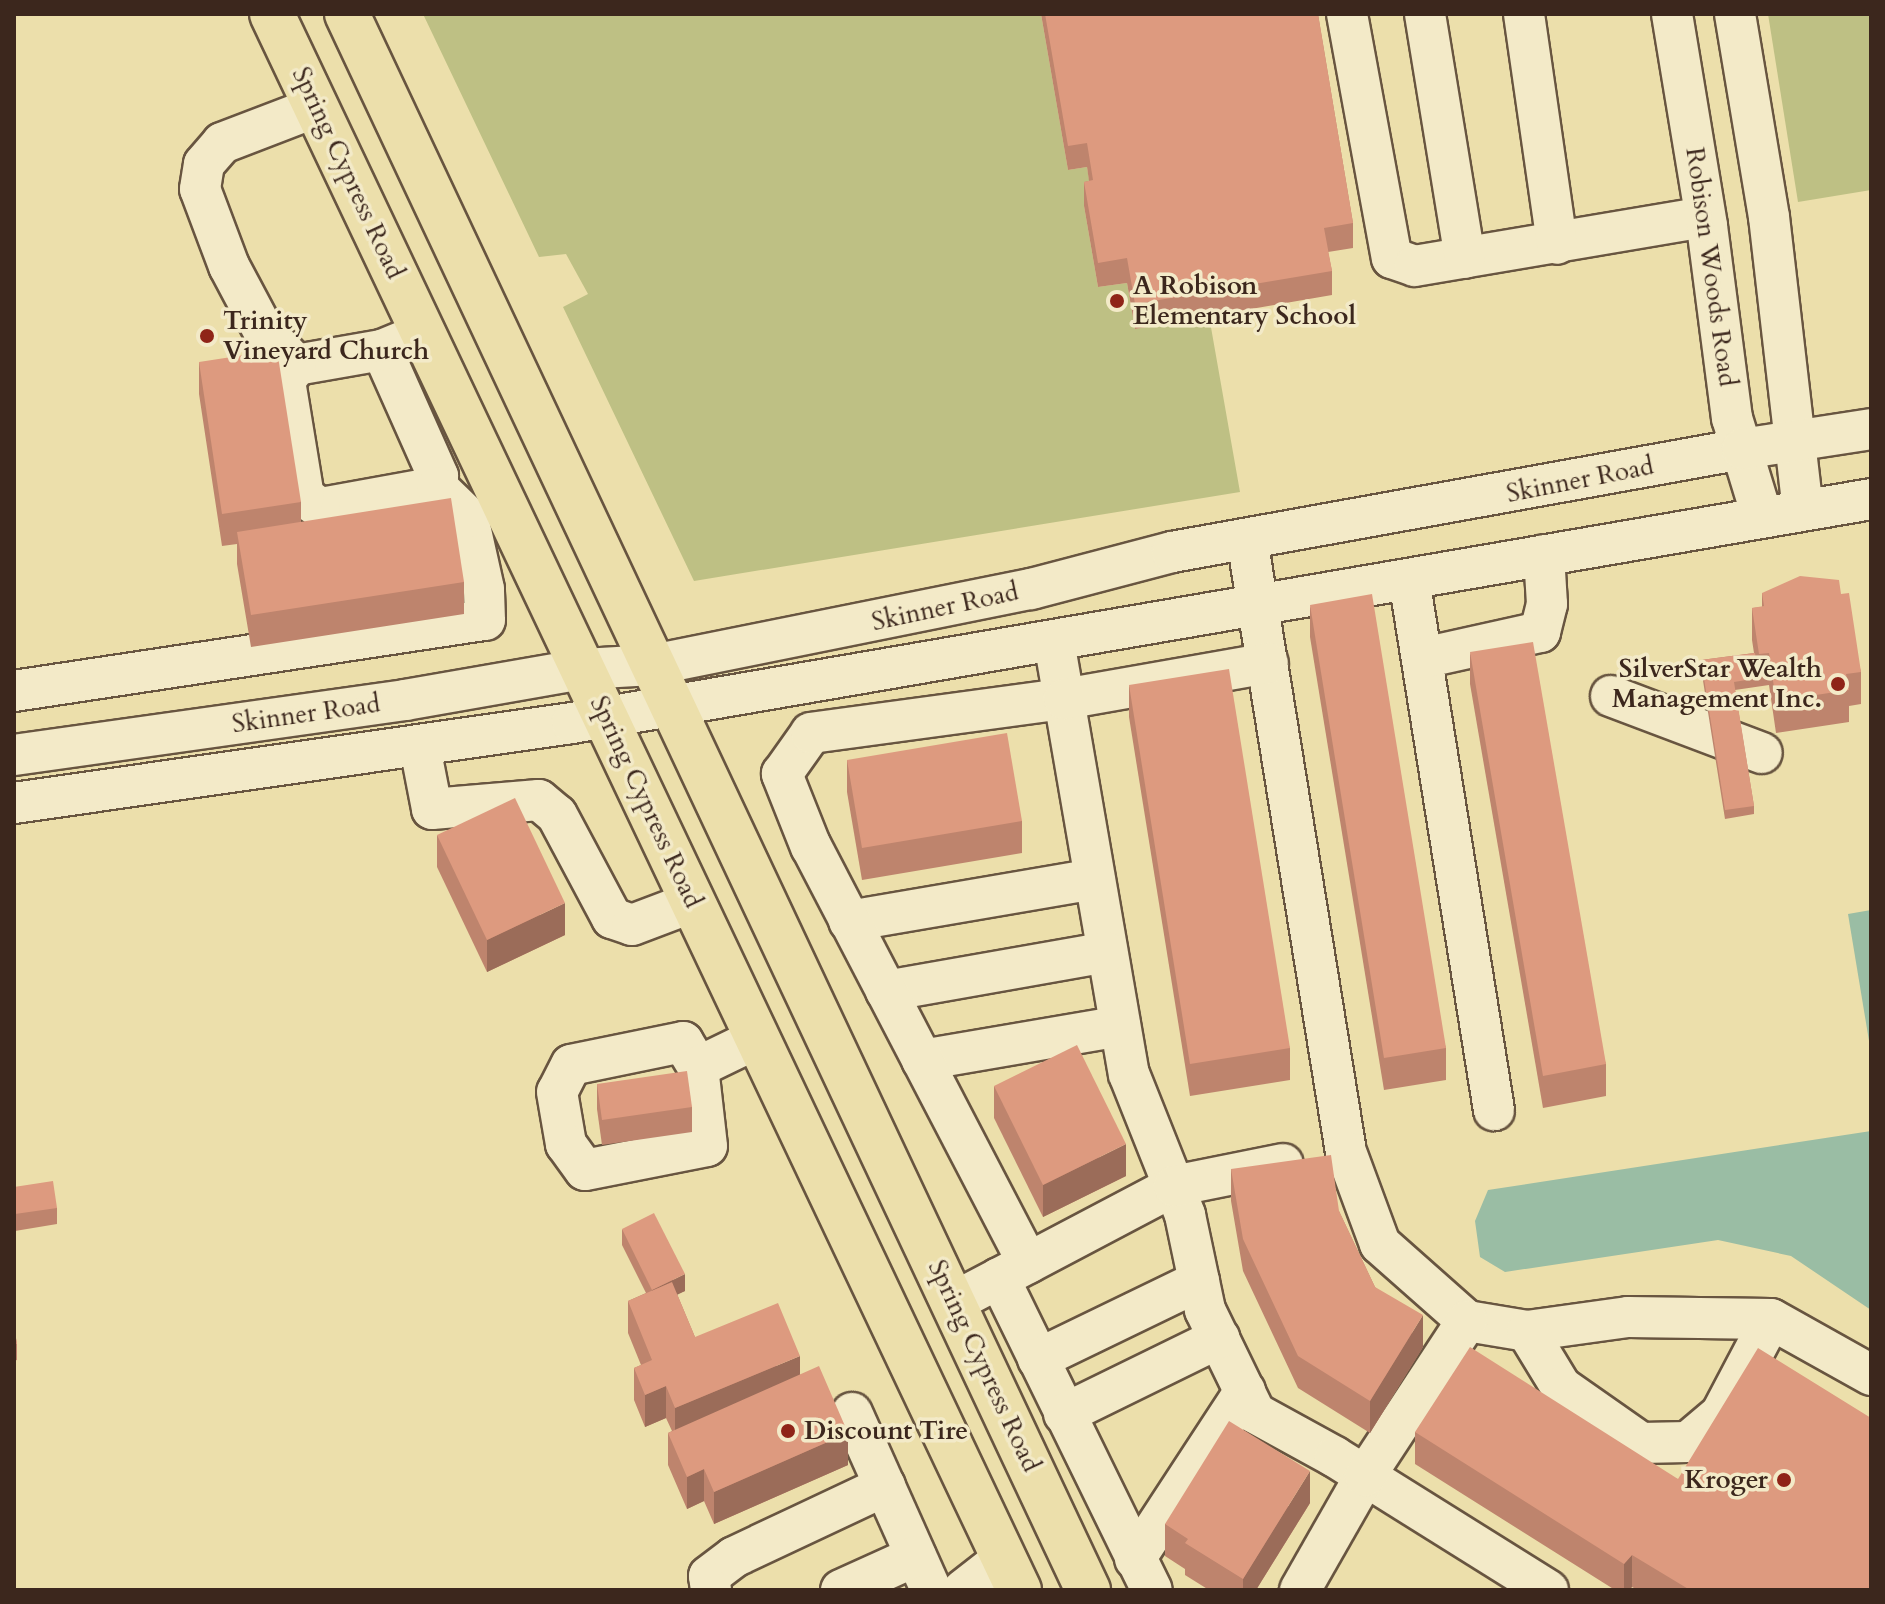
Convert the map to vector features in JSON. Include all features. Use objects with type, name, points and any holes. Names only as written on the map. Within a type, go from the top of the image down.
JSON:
[{"type":"main road","name":"Spring Cypress Road","points":[[272,14],[1012,1574]]},
{"type":"main road","name":"Spring Cypress Road","points":[[347,14],[1088,1590]]},
{"type":"main road","points":[[316,107],[377,78]]},
{"type":"main road","points":[[890,1319],[954,1302]]},
{"type":"street","points":[[1347,14],[1392,258],[1415,266],[1705,217]]},
{"type":"street","points":[[1425,14],[1465,258]]},
{"type":"street","points":[[1524,14],[1557,244]]},
{"type":"street","name":"Robison Woods Road","points":[[1672,14],[1705,217],[1732,418],[1762,516]]},
{"type":"street","points":[[1735,14],[1769,217],[1803,510]]},
{"type":"street","points":[[296,365],[263,330],[229,266],[200,189],[204,164],[222,143],[316,107]]},
{"type":"street","points":[[423,333],[382,350],[296,365],[285,381],[304,497],[320,508],[437,487]]},
{"type":"street","points":[[382,350],[438,476],[437,487]]},
{"type":"street","name":"Skinner Road","points":[[14,755],[405,700],[583,669],[653,665],[1031,589],[1172,552],[1742,449],[1871,429]]},
{"type":"street","points":[[14,691],[485,620],[484,589],[468,517],[437,487]]},
{"type":"street","name":"Skinner Road","points":[[14,803],[420,747],[605,717],[1871,499]]},
{"type":"street","points":[[1247,539],[1346,1152],[1380,1244],[1467,1321],[1527,1331],[1628,1317],[1771,1319],[1871,1375]]},
{"type":"street","points":[[1423,658],[1540,632],[1547,604],[1544,555]]},
{"type":"street","points":[[1409,579],[1494,1110]]},
{"type":"street","points":[[1054,641],[1129,1074],[1185,1215],[1205,1310],[1255,1413],[1365,1476],[1548,1590]]},
{"type":"street","points":[[1143,1574],[1038,1359],[1014,1270],[922,1060],[811,847],[782,774],[811,733],[1064,699],[1268,663]]},
{"type":"street","points":[[1611,696],[1762,753]]},
{"type":"street","points":[[420,747],[432,809],[539,800],[557,815],[612,918],[632,925],[693,902]]},
{"type":"street","points":[[849,921],[1094,879]]},
{"type":"street","points":[[886,991],[1107,952]]},
{"type":"street","points":[[922,1060],[1120,1026]]},
{"type":"street","points":[[698,1067],[758,1038]]},
{"type":"street","points":[[954,1302],[1174,1186],[1346,1152]]},
{"type":"street","points":[[1038,1359],[1199,1281]]},
{"type":"street","points":[[1527,1331],[1561,1387],[1641,1443],[1688,1442],[1721,1414],[1771,1319]]},
{"type":"street","points":[[1300,1590],[1365,1476],[1467,1321]]},
{"type":"street","points":[[1064,1414],[1219,1338]]},
{"type":"street","points":[[1143,1574],[1245,1391]]},
{"type":"street","points":[[841,1590],[924,1573],[852,1413]]},
{"type":"street","points":[[711,1590],[709,1576],[734,1557],[885,1486]]},
{"type":"street","points":[[963,1590],[1012,1574]]},
{"type":"green space","points":[[423,14],[1041,14],[1068,170],[1087,167],[1093,204],[1084,206],[1098,287],[1127,283],[1135,329],[1209,316],[1240,492],[694,581],[563,307],[588,294],[566,254],[539,257]]},
{"type":"green space","points":[[1768,14],[1871,14],[1871,190],[1798,202]]},
{"type":"shaded area","points":[[1871,910],[1871,1053],[1848,914]]},
{"type":"shaded area","points":[[1871,1131],[1871,1310],[1791,1256],[1718,1240],[1505,1272],[1480,1257],[1475,1221],[1488,1190]]},
{"type":"building","points":[[1045,14],[1318,14],[1353,223],[1324,228],[1332,271],[1135,304],[1127,258],[1098,263],[1084,182],[1093,180],[1087,143],[1068,146]]},
{"type":"building","points":[[277,350],[301,502],[222,514],[199,362]]},
{"type":"building","points":[[451,498],[464,582],[251,615],[237,532]]},
{"type":"building","points":[[1800,576],[1839,580],[1841,594],[1849,593],[1861,672],[1846,674],[1849,690],[1776,701],[1769,653],[1759,654],[1752,608],[1764,606],[1762,593]]},
{"type":"building","points":[[1372,594],[1446,1048],[1384,1058],[1310,605]]},
{"type":"building","points":[[1533,642],[1606,1064],[1543,1076],[1470,652]]},
{"type":"building","points":[[1755,653],[1759,678],[1734,682],[1754,806],[1725,810],[1701,660]]},
{"type":"building","points":[[1229,669],[1290,1048],[1190,1064],[1129,685]]},
{"type":"building","points":[[1007,733],[1022,821],[862,848],[847,760]]},
{"type":"building","points":[[515,798],[565,903],[487,940],[437,835]]},
{"type":"building","points":[[1077,1045],[1126,1144],[1043,1185],[994,1086]]},
{"type":"building","points":[[687,1071],[692,1107],[602,1120],[597,1084]]},
{"type":"building","points":[[1331,1155],[1339,1211],[1375,1287],[1423,1315],[1370,1401],[1298,1356],[1243,1239],[1231,1169]]},
{"type":"building","points":[[53,1181],[57,1208],[15,1214],[14,1187]]},
{"type":"building","points":[[654,1213],[685,1274],[652,1290],[622,1229]]},
{"type":"building","points":[[672,1282],[695,1337],[778,1303],[800,1356],[675,1408],[666,1386],[645,1395],[634,1368],[652,1360],[628,1301]]},
{"type":"building","points":[[1470,1347],[1678,1479],[1758,1348],[1871,1418],[1871,1590],[1690,1590],[1632,1555],[1624,1564],[1415,1432]]},
{"type":"building","points":[[819,1366],[848,1433],[714,1492],[704,1469],[687,1477],[668,1433]]},
{"type":"building","points":[[1229,1421],[1310,1471],[1243,1579],[1185,1543],[1188,1539],[1165,1524]]},
{"type":"place","name":"A Robison Elementary School","points":[[1117,301]]},
{"type":"place","name":"Trinity Vineyard Church","points":[[207,336]]},
{"type":"place","name":"SilverStar Wealth Management Inc.","points":[[1838,684]]},
{"type":"place","name":"Discount Tire","points":[[788,1431]]},
{"type":"place","name":"Kroger","points":[[1784,1480]]}]
